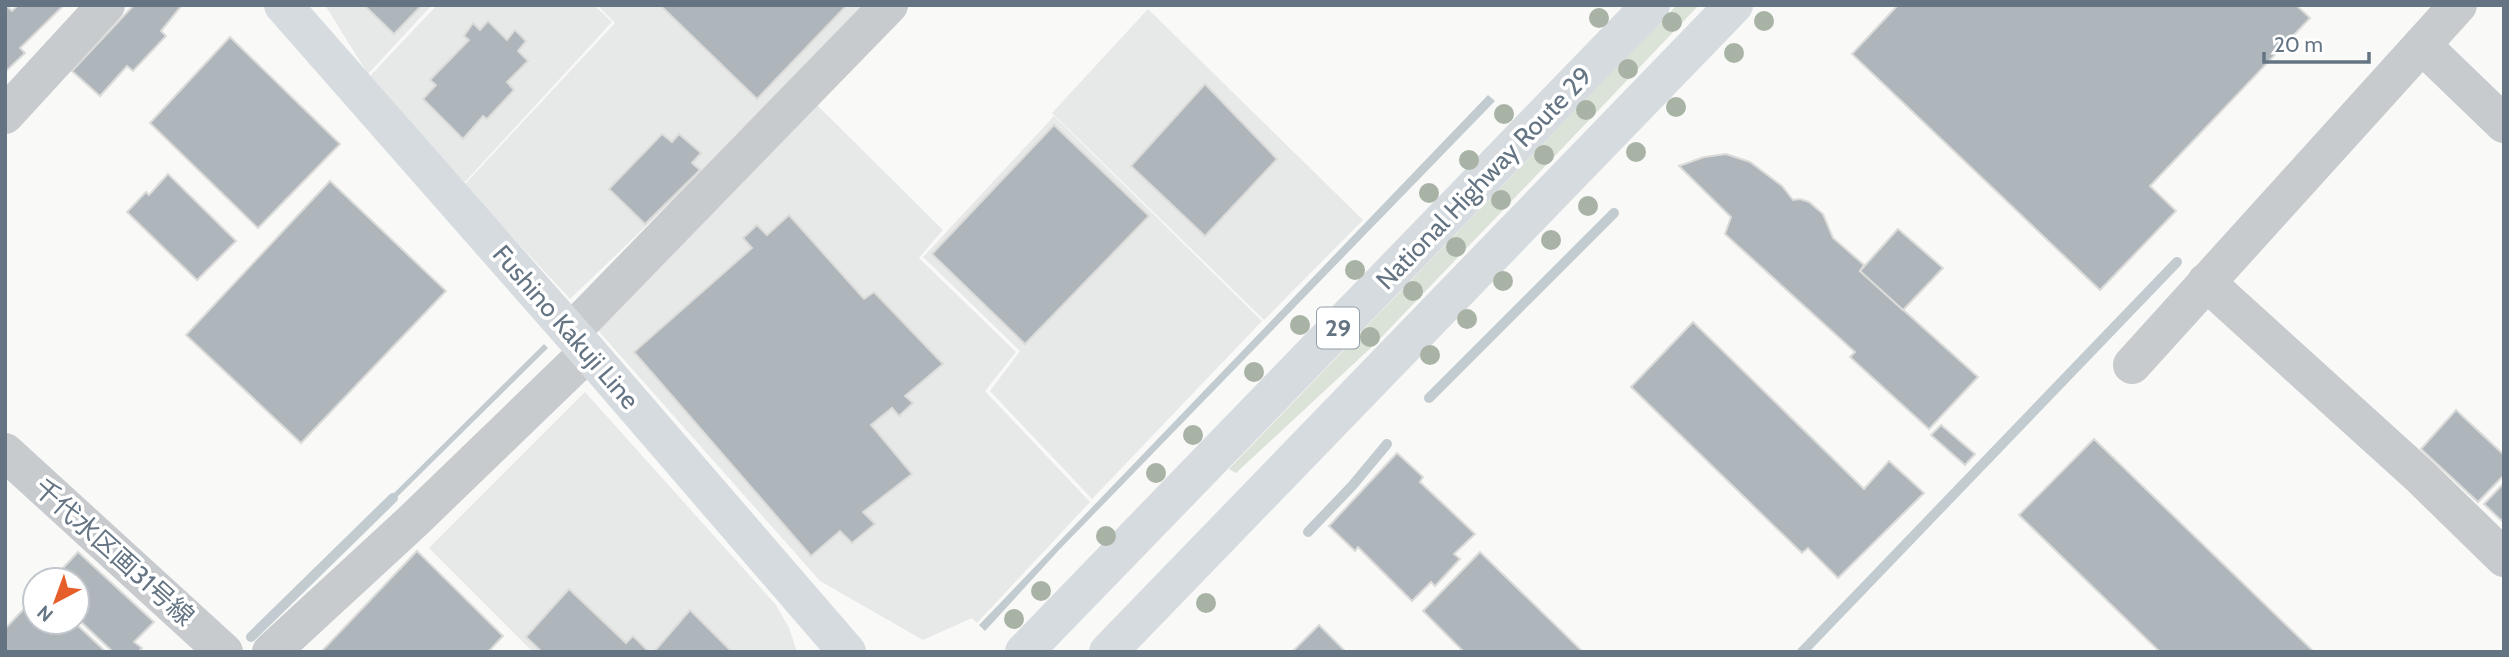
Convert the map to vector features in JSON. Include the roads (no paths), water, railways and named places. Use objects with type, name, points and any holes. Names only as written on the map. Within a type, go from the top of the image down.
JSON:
[{"type":"main road","name":"Fushino Kakuji Line","points":[[283,5],[847,652]]},
{"type":"main road","name":"National Highway Route 29","points":[[1024,652],[1651,5]]},
{"type":"main road","name":"29","points":[[1108,652],[1734,5]]},
{"type":"street","points":[[5,115],[106,5]]},
{"type":"street","points":[[271,652],[413,521],[889,5]]},
{"type":"street","points":[[2132,365],[2458,5]]},
{"type":"street","points":[[2422,45],[2504,124]]},
{"type":"street","points":[[2206,282],[2420,476],[2504,558]]},
{"type":"street","name":"千代水区画31号線","points":[[5,452],[224,652]]},
{"type":"waterway","points":[[1429,398],[1614,213]]},
{"type":"waterway","points":[[1802,652],[2177,262]]},
{"type":"waterway","points":[[1308,532],[1387,444]]},
{"type":"waterway","points":[[251,637],[393,498]]}]
